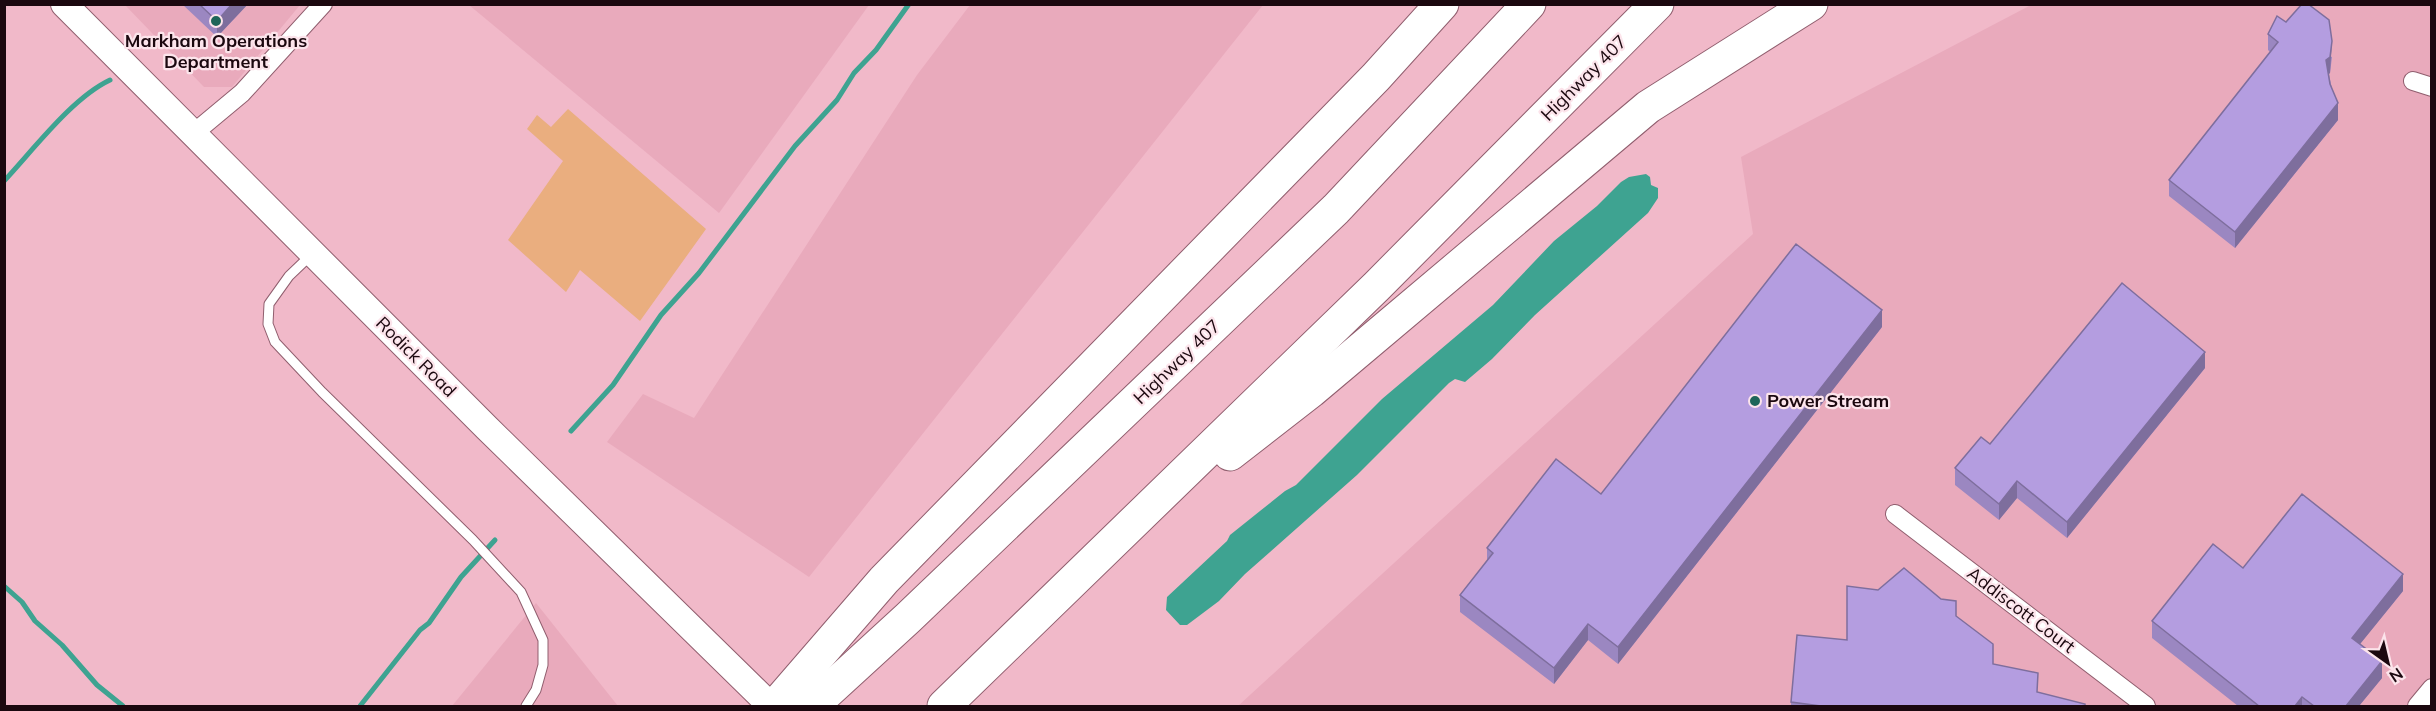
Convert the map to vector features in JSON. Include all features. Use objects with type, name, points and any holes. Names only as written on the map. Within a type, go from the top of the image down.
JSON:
[{"type":"highway","points":[[773,706],[884,580],[1376,76],[1442,4]]},
{"type":"highway","name":"Highway 407","points":[[812,706],[908,618],[1336,209],[1529,4]]},
{"type":"highway","name":"Highway 407","points":[[944,706],[1377,286],[1657,4]]},
{"type":"highway","points":[[1098,557],[1311,392],[1648,107],[1811,4]]},
{"type":"main road","name":"Rodick Road","points":[[64,4],[487,428],[773,706]]},
{"type":"street","points":[[194,133],[242,93],[323,4]]},
{"type":"street","points":[[2413,81],[2432,87]]},
{"type":"street","name":"Addiscott Court","points":[[1895,514],[2146,706]]},
{"type":"street","points":[[2417,706],[2432,688]]},
{"type":"lane","points":[[313,253],[289,276],[269,304],[268,324],[275,342],[322,392],[473,540],[520,592],[543,640],[543,665],[536,690],[526,706]]},
{"type":"shaded area","points":[[125,5],[300,5],[232,87],[204,87]]},
{"type":"shaded area","points":[[469,5],[869,5],[719,213]]},
{"type":"shaded area","points":[[970,5],[1263,5],[809,577],[607,442],[643,394],[694,418],[917,75]]},
{"type":"shaded area","points":[[2031,5],[2431,5],[2431,706],[1238,706],[1753,234],[1741,157]]},
{"type":"shaded area","points":[[568,109],[706,229],[640,321],[580,270],[566,292],[508,240],[563,161],[527,129],[537,115],[551,127]]},
{"type":"shaded area","points":[[1646,174],[1650,177],[1651,185],[1658,188],[1658,198],[1648,213],[1535,315],[1492,359],[1465,382],[1455,379],[1449,383],[1357,475],[1245,574],[1219,601],[1187,625],[1180,625],[1166,610],[1167,597],[1227,541],[1230,535],[1285,491],[1296,485],[1382,399],[1493,305],[1554,241],[1597,206],[1621,182],[1629,177]]},
{"type":"shaded area","points":[[536,603],[618,706],[452,706]]},
{"type":"building","points":[[199,4],[232,4],[217,21]]},
{"type":"building","points":[[2302,4],[2308,4],[2329,20],[2332,41],[2330,57],[2326,60],[2330,84],[2338,103],[2235,232],[2169,180],[2278,42],[2268,34],[2277,16],[2286,22]]},
{"type":"building","name":"Power Stream","points":[[1796,244],[1882,310],[1618,647],[1588,624],[1554,668],[1460,595],[1493,553],[1487,548],[1556,459],[1601,494]]},
{"type":"building","points":[[2122,283],[2205,352],[2067,522],[2017,481],[1999,504],[1955,468],[1981,437],[1990,444]]},
{"type":"building","points":[[2302,494],[2403,574],[2352,638],[2382,661],[2346,706],[2314,706],[2302,697],[2295,706],[2259,706],[2152,621],[2213,544],[2243,568]]},
{"type":"building","points":[[1904,568],[1941,599],[1956,601],[1956,616],[1993,644],[1993,664],[2038,673],[2037,692],[2085,704],[2085,706],[1821,706],[1791,702],[1797,635],[1847,640],[1847,586],[1878,590]]},
{"type":"waterway","points":[[571,431],[613,385],[661,315],[699,273],[795,146],[837,100],[854,73],[876,50],[909,4]]},
{"type":"waterway","points":[[4,181],[68,111],[96,88],[110,80]]},
{"type":"waterway","points":[[360,706],[420,630],[429,623],[461,577],[495,540]]},
{"type":"waterway","points":[[4,586],[22,602],[35,621],[62,645],[97,685],[123,706]]},
{"type":"place","name":"Markham Operations Department","points":[[216,21]]},
{"type":"place","name":"Power Stream","points":[[1755,401]]}]
